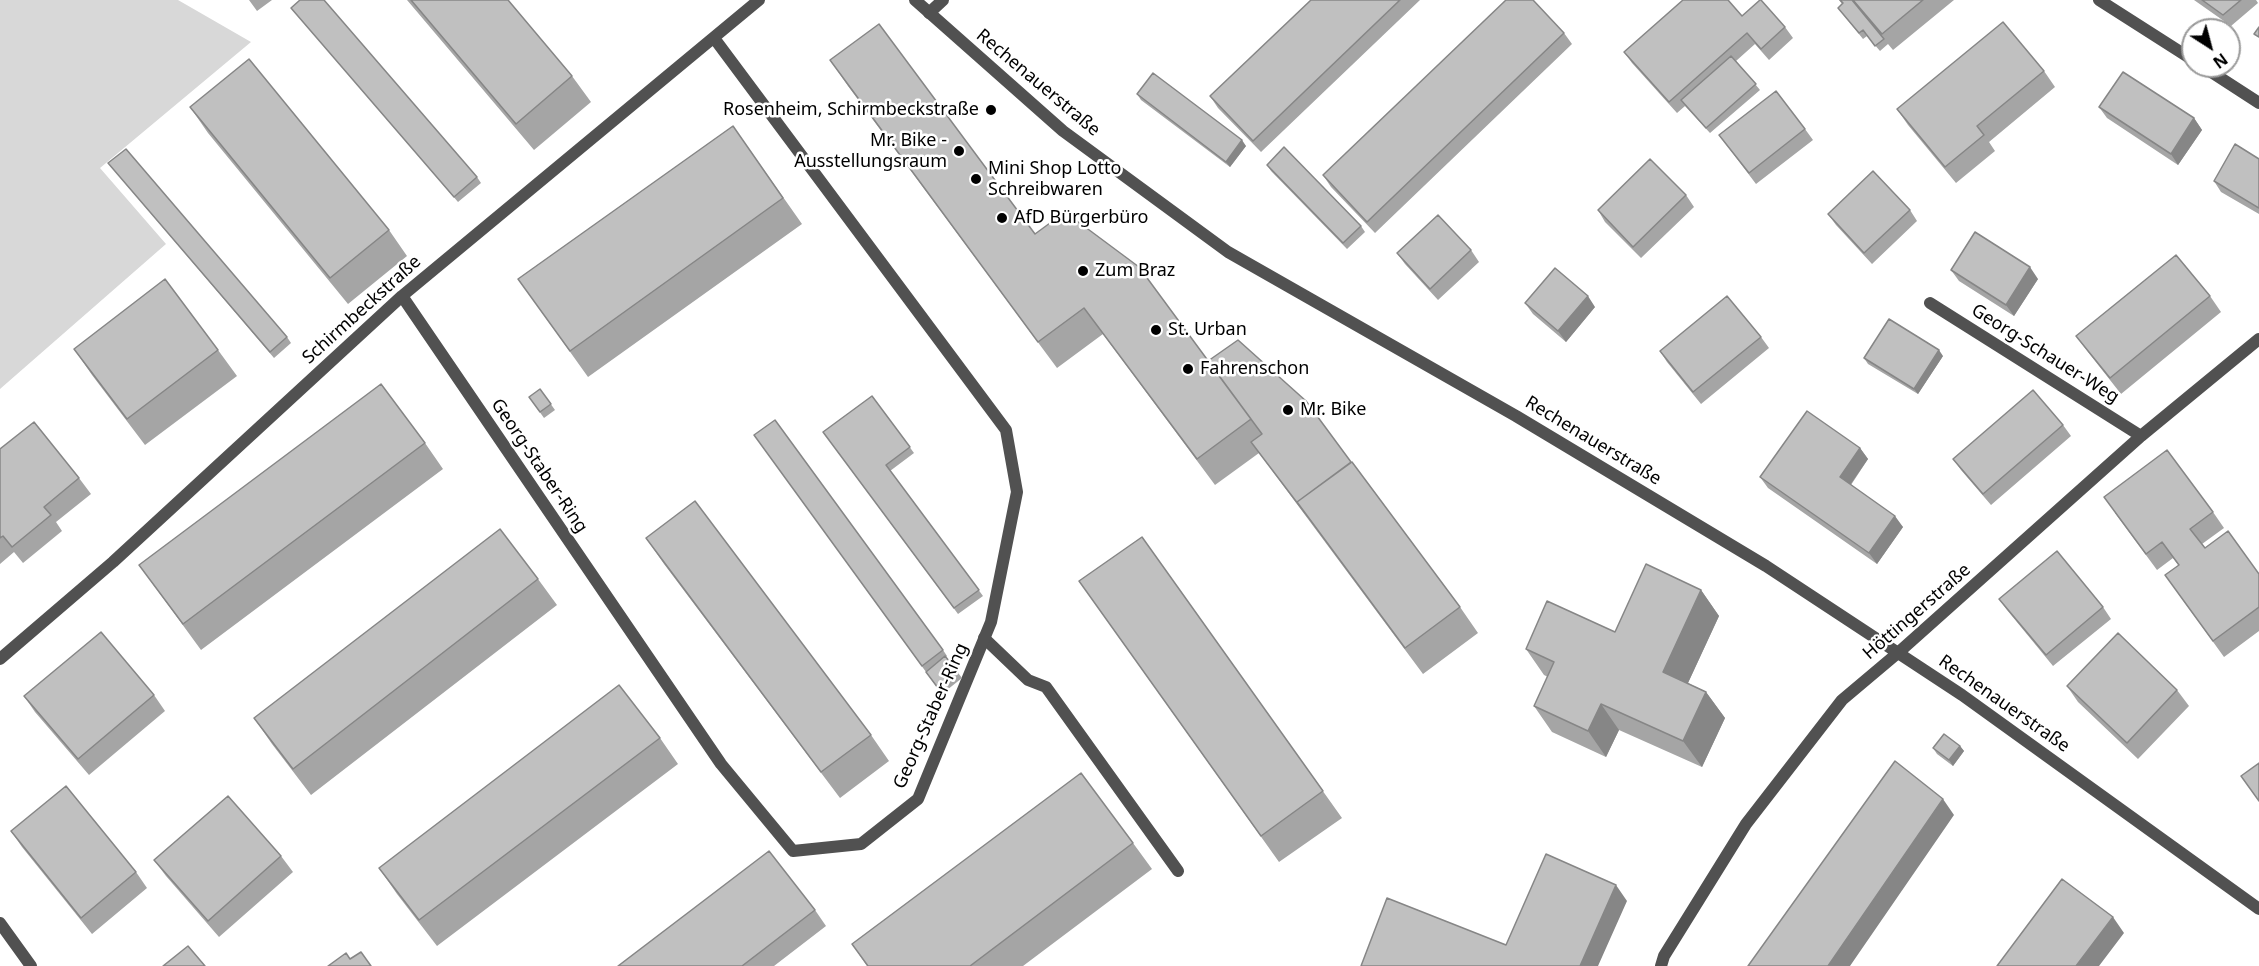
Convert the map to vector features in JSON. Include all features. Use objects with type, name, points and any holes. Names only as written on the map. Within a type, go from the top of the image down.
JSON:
[{"type":"street","name":"Schirmbeckstraße","points":[[0,659],[113,562],[402,296],[759,0]]},
{"type":"street","name":"Rechenauerstraße","points":[[915,0],[1063,131],[1228,252],[1516,416],[1766,566],[1899,652],[2259,909]]},
{"type":"street","points":[[929,13],[943,0]]},
{"type":"street","points":[[2099,0],[2181,52]]},
{"type":"street","name":"Georg-Staber-Ring","points":[[402,296],[721,764],[793,851],[861,844],[918,799],[991,622],[1017,492],[1006,430],[714,38]]},
{"type":"street","points":[[2220,78],[2259,103]]},
{"type":"street","name":"Georg-Schauer-Weg","points":[[1930,303],[2141,436]]},
{"type":"street","name":"Höttingerstraße","points":[[1661,966],[1664,957],[1746,824],[1842,700],[2141,436],[2259,339]]},
{"type":"street","points":[[984,638],[1028,680],[1046,687],[1179,871]]},
{"type":"street","points":[[0,923],[31,966]]},
{"type":"shaded area","points":[[0,0],[178,0],[251,42],[100,168],[166,244],[0,389]]},
{"type":"building","points":[[300,0],[324,0],[477,177],[454,197],[291,8]]},
{"type":"building","points":[[411,0],[508,0],[572,76],[516,124]]},
{"type":"building","points":[[1311,0],[1400,0],[1253,141],[1210,96]]},
{"type":"building","points":[[1506,0],[1533,0],[1564,33],[1367,222],[1323,175]]},
{"type":"building","points":[[1683,0],[1728,0],[1742,16],[1761,0],[1785,27],[1761,49],[1747,33],[1669,102],[1624,52]]},
{"type":"building","points":[[1840,0],[1852,0],[1884,39],[1875,46],[1863,30],[1859,33],[1838,8],[1843,3]]},
{"type":"building","points":[[1853,0],[1923,0],[1882,34]]},
{"type":"building","points":[[2202,0],[2241,0],[2223,15]]},
{"type":"building","points":[[2003,22],[2044,71],[1977,126],[1984,135],[1945,167],[1897,109]]},
{"type":"building","points":[[879,24],[1035,234],[1065,212],[1139,267],[1251,419],[1197,459],[1084,308],[1038,342],[830,60]]},
{"type":"building","points":[[2259,27],[2259,37],[2254,34]]},
{"type":"building","points":[[1731,56],[1756,84],[1706,128],[1681,100]]},
{"type":"building","points":[[249,59],[389,230],[330,278],[190,107]]},
{"type":"building","points":[[2123,72],[2194,118],[2171,154],[2099,107]]},
{"type":"building","points":[[1153,73],[1242,140],[1226,162],[1137,94]]},
{"type":"building","points":[[1776,91],[1805,129],[1749,173],[1719,135]]},
{"type":"building","points":[[733,126],[783,198],[570,351],[518,279]]},
{"type":"building","points":[[2235,144],[2259,159],[2259,208],[2214,181]]},
{"type":"building","points":[[1284,147],[1361,226],[1343,243],[1267,165]]},
{"type":"building","points":[[126,149],[287,337],[270,352],[108,163]]},
{"type":"building","points":[[1650,159],[1686,195],[1633,247],[1598,210]]},
{"type":"building","points":[[1873,171],[1910,210],[1864,253],[1828,214]]},
{"type":"building","points":[[1438,215],[1471,250],[1430,289],[1397,253]]},
{"type":"building","points":[[1975,232],[2030,267],[2006,305],[1951,270]]},
{"type":"building","points":[[2176,255],[2210,296],[2110,378],[2076,336]]},
{"type":"building","points":[[1555,268],[1588,296],[1558,331],[1525,303]]},
{"type":"building","points":[[165,279],[218,350],[127,419],[74,349]]},
{"type":"building","points":[[1727,296],[1761,337],[1693,392],[1660,351]]},
{"type":"building","points":[[1889,319],[1939,350],[1914,389],[1864,358]]},
{"type":"building","points":[[1238,340],[1306,401],[1351,462],[1297,502],[1308,517],[1251,442],[1262,434],[1208,361]]},
{"type":"building","points":[[381,384],[425,443],[183,624],[139,565]]},
{"type":"building","points":[[540,389],[551,404],[540,412],[529,397]]},
{"type":"building","points":[[2033,390],[2063,425],[1983,494],[1953,459]]},
{"type":"building","points":[[872,396],[910,447],[886,465],[979,590],[954,608],[823,432]]},
{"type":"building","points":[[1807,411],[1860,448],[1840,477],[1895,516],[1869,553],[1760,477]]},
{"type":"building","points":[[775,420],[943,650],[922,666],[754,435]]},
{"type":"building","points":[[34,422],[79,478],[44,507],[51,515],[12,547],[3,536],[0,538],[0,449]]},
{"type":"building","points":[[2167,450],[2213,512],[2190,529],[2205,548],[2228,531],[2259,574],[2259,607],[2213,641],[2165,575],[2179,565],[2162,542],[2146,554],[2104,497]]},
{"type":"building","points":[[1352,462],[1460,607],[1405,648],[1297,502]]},
{"type":"building","points":[[695,501],[871,735],[821,772],[646,538]]},
{"type":"building","points":[[500,529],[538,579],[293,769],[254,718]]},
{"type":"building","points":[[1142,537],[1323,791],[1261,836],[1079,581]]},
{"type":"building","points":[[2057,551],[2103,607],[2046,655],[1999,599]]},
{"type":"building","points":[[1646,564],[1701,590],[1663,672],[1706,692],[1683,741],[1601,704],[1588,731],[1534,706],[1554,662],[1526,649],[1547,601],[1615,632]]},
{"type":"building","points":[[101,632],[154,695],[78,759],[24,696]]},
{"type":"building","points":[[2118,633],[2177,690],[2127,743],[2067,686]]},
{"type":"building","points":[[945,656],[958,672],[938,688],[926,672]]},
{"type":"building","points":[[619,685],[660,738],[419,920],[379,868]]},
{"type":"building","points":[[1944,734],[1960,746],[1949,760],[1933,748]]},
{"type":"building","points":[[1895,761],[1943,799],[1828,966],[1748,966]]},
{"type":"building","points":[[2259,763],[2259,801],[2241,776]]},
{"type":"building","points":[[1081,773],[1133,843],[970,966],[868,966],[852,944]]},
{"type":"building","points":[[66,786],[136,872],[81,918],[11,831]]},
{"type":"building","points":[[228,796],[281,856],[208,921],[154,860]]},
{"type":"building","points":[[769,851],[815,910],[742,966],[618,966]]},
{"type":"building","points":[[1546,854],[1616,885],[1580,966],[1361,966],[1387,898],[1506,945]]},
{"type":"building","points":[[2062,879],[2113,917],[2076,966],[1997,966]]},
{"type":"building","points":[[188,946],[205,966],[163,966]]},
{"type":"building","points":[[361,952],[371,966],[328,966],[346,953],[350,959]]},
{"type":"place","name":"Rosenheim, Schirmbeckstraße","points":[[991,110]]},
{"type":"place","name":"Mr. Bike - Ausstellungsraum","points":[[959,151]]},
{"type":"place","name":"Mini Shop Lotto Schreibwaren","points":[[976,179]]},
{"type":"place","name":"AfD Bürgerbüro","points":[[1002,218]]},
{"type":"place","name":"Zum Braz","points":[[1083,271]]},
{"type":"place","name":"St. Urban","points":[[1156,330]]},
{"type":"place","name":"Fahrenschon","points":[[1188,369]]},
{"type":"place","name":"Mr. Bike","points":[[1288,410]]}]
